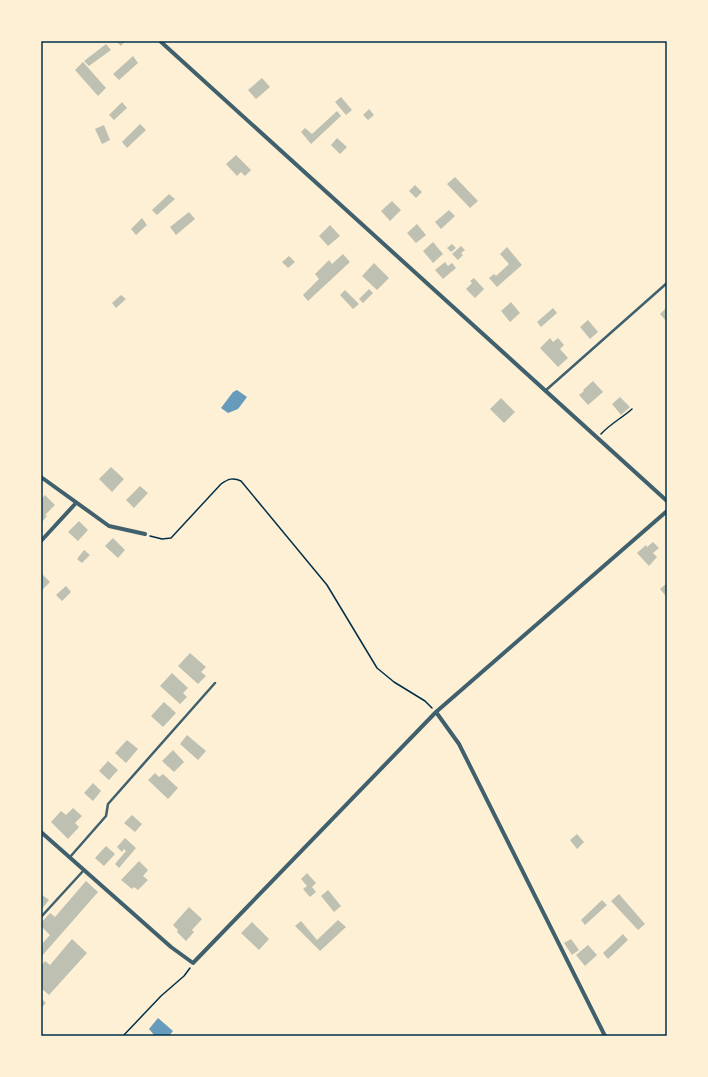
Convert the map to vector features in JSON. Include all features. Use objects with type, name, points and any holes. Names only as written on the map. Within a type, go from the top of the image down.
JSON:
[{"type":"street","points":[[160,41],[667,501]]},
{"type":"street","points":[[41,477],[109,526],[145,534]]},
{"type":"street","points":[[41,542],[76,503]]},
{"type":"street","points":[[41,832],[171,947],[193,963],[436,712],[667,511]]},
{"type":"street","points":[[436,712],[458,744],[605,1036]]},
{"type":"lane","points":[[545,391],[667,283]]},
{"type":"lane","points":[[70,857],[106,816],[108,804],[215,683]]},
{"type":"lane","points":[[41,917],[84,870]]},
{"type":"path","points":[[597,437],[608,427],[623,418],[632,409]]},
{"type":"path","points":[[145,534],[162,539],[171,538],[221,484],[229,479],[235,478],[241,481],[327,585],[377,668],[394,682],[425,701],[436,712]]},
{"type":"path","points":[[123,1036],[161,996],[184,976],[193,963]]},
{"type":"water","points":[[237,390],[247,397],[238,409],[228,413],[221,408],[233,392]]},
{"type":"water","points":[[158,1018],[173,1031],[169,1036],[155,1036],[149,1029]]},
{"type":"building","points":[[116,41],[125,41],[121,46]]},
{"type":"building","points":[[106,44],[111,50],[89,66],[84,61]]},
{"type":"building","points":[[133,56],[138,63],[119,80],[113,74]]},
{"type":"building","points":[[83,62],[106,88],[98,96],[75,70]]},
{"type":"building","points":[[262,78],[270,87],[256,99],[248,90]]},
{"type":"building","points":[[341,97],[352,110],[346,115],[335,102]]},
{"type":"building","points":[[122,102],[127,108],[114,120],[109,115]]},
{"type":"building","points":[[369,109],[374,115],[368,120],[363,115]]},
{"type":"building","points":[[337,111],[341,116],[311,144],[301,132],[305,128],[312,134]]},
{"type":"building","points":[[140,124],[146,130],[127,148],[122,142]]},
{"type":"building","points":[[104,125],[110,140],[102,144],[95,129]]},
{"type":"building","points":[[337,138],[347,147],[340,154],[331,145]]},
{"type":"building","points":[[236,155],[251,170],[245,176],[241,172],[237,176],[226,164]]},
{"type":"building","points":[[455,177],[478,201],[470,208],[447,184]]},
{"type":"building","points":[[415,185],[422,192],[416,198],[409,191]]},
{"type":"building","points":[[169,194],[175,199],[157,215],[152,210]]},
{"type":"building","points":[[392,201],[401,210],[390,221],[381,211]]},
{"type":"building","points":[[449,210],[455,216],[441,229],[435,222]]},
{"type":"building","points":[[189,212],[195,219],[176,235],[170,227]]},
{"type":"building","points":[[142,218],[147,225],[136,235],[131,229]]},
{"type":"building","points":[[417,224],[426,235],[416,243],[407,233]]},
{"type":"building","points":[[330,225],[340,236],[328,246],[319,236]]},
{"type":"building","points":[[433,242],[443,254],[433,263],[423,251]]},
{"type":"building","points":[[452,244],[456,248],[451,252],[447,248]]},
{"type":"building","points":[[461,246],[465,250],[461,253],[463,255],[458,260],[452,254]]},
{"type":"building","points":[[507,247],[522,265],[497,287],[489,278],[494,274],[496,276],[509,264],[500,254]]},
{"type":"building","points":[[343,254],[350,262],[308,301],[303,295],[319,279],[315,274],[329,260],[332,264]]},
{"type":"building","points":[[289,256],[295,262],[288,268],[282,262]]},
{"type":"building","points":[[445,262],[448,266],[452,263],[456,268],[443,279],[435,270]]},
{"type":"building","points":[[374,263],[389,278],[377,290],[362,276]]},
{"type":"building","points":[[474,278],[484,289],[475,298],[466,289],[472,283],[470,281]]},
{"type":"building","points":[[369,289],[373,293],[363,303],[359,299]]},
{"type":"building","points":[[345,290],[359,304],[353,309],[340,295]]},
{"type":"building","points":[[121,295],[126,299],[116,308],[112,303]]},
{"type":"building","points":[[511,302],[520,313],[510,322],[501,311]]},
{"type":"building","points":[[667,307],[667,322],[660,314]]},
{"type":"building","points":[[553,308],[557,313],[541,327],[537,322]]},
{"type":"building","points":[[588,320],[598,332],[590,339],[580,327]]},
{"type":"building","points":[[550,338],[553,342],[558,338],[564,345],[560,349],[568,358],[558,367],[540,348]]},
{"type":"building","points":[[593,381],[603,392],[588,405],[579,395]]},
{"type":"building","points":[[620,397],[630,407],[621,415],[612,404]]},
{"type":"building","points":[[501,398],[515,412],[504,423],[490,409]]},
{"type":"building","points":[[111,467],[124,479],[112,492],[99,479]]},
{"type":"building","points":[[140,486],[148,493],[134,508],[126,500]]},
{"type":"building","points":[[45,495],[55,505],[45,515],[47,516],[41,523],[41,514],[43,512],[41,511],[41,500]]},
{"type":"building","points":[[79,521],[88,530],[78,541],[68,532]]},
{"type":"building","points":[[113,538],[125,550],[118,558],[105,546]]},
{"type":"building","points":[[653,542],[659,548],[653,553],[657,557],[649,566],[637,553],[646,545],[647,547]]},
{"type":"building","points":[[84,550],[90,555],[82,563],[77,559]]},
{"type":"building","points":[[41,573],[50,582],[41,591]]},
{"type":"building","points":[[667,583],[667,596],[666,596],[660,589]]},
{"type":"building","points":[[66,586],[71,592],[62,601],[56,595]]},
{"type":"building","points":[[190,653],[206,667],[201,672],[206,676],[198,684],[178,666]]},
{"type":"building","points":[[172,673],[188,688],[183,693],[187,697],[180,704],[160,686]]},
{"type":"building","points":[[164,702],[176,713],[163,727],[151,716]]},
{"type":"building","points":[[187,735],[206,751],[198,760],[180,744]]},
{"type":"building","points":[[127,740],[138,749],[126,763],[115,753]]},
{"type":"building","points":[[173,750],[184,762],[174,772],[162,761]]},
{"type":"building","points":[[108,761],[118,770],[109,780],[99,771]]},
{"type":"building","points":[[155,773],[159,777],[163,774],[178,788],[168,799],[148,780]]},
{"type":"building","points":[[93,783],[101,791],[93,801],[84,793]]},
{"type":"building","points":[[73,808],[82,816],[75,823],[79,827],[68,839],[51,822],[61,811],[66,815]]},
{"type":"building","points":[[132,815],[142,824],[135,832],[124,823]]},
{"type":"building","points":[[577,834],[584,842],[577,849],[570,840]]},
{"type":"building","points":[[125,838],[136,848],[119,868],[115,864],[126,851],[124,849],[122,852],[117,847]]},
{"type":"building","points":[[106,846],[115,854],[104,866],[95,858]]},
{"type":"building","points":[[139,861],[148,870],[143,876],[148,880],[138,890],[134,887],[132,889],[121,880]]},
{"type":"building","points":[[307,873],[316,883],[312,887],[316,892],[310,897],[303,889],[307,886],[301,879]]},
{"type":"building","points":[[86,881],[98,892],[41,957],[41,945],[50,935],[41,926],[41,923],[50,913],[55,917]]},
{"type":"building","points":[[328,890],[341,906],[334,912],[321,896]]},
{"type":"building","points":[[41,894],[49,900],[41,910]]},
{"type":"building","points":[[619,894],[645,924],[638,930],[611,901]]},
{"type":"building","points":[[602,900],[607,905],[585,925],[581,920]]},
{"type":"building","points":[[189,907],[202,919],[192,930],[194,932],[186,941],[177,932],[178,930],[173,925]]},
{"type":"building","points":[[338,920],[346,927],[320,951],[295,926],[301,921],[317,940]]},
{"type":"building","points":[[252,922],[269,939],[259,950],[241,933]]},
{"type":"building","points":[[623,934],[628,940],[608,959],[603,953]]},
{"type":"building","points":[[72,939],[87,953],[49,995],[41,988],[41,966],[45,961],[50,965]]},
{"type":"building","points":[[571,939],[579,950],[572,955],[564,943]]},
{"type":"building","points":[[588,945],[597,955],[585,966],[576,955]]},
{"type":"building","points":[[41,998],[46,1003],[41,1008]]}]
